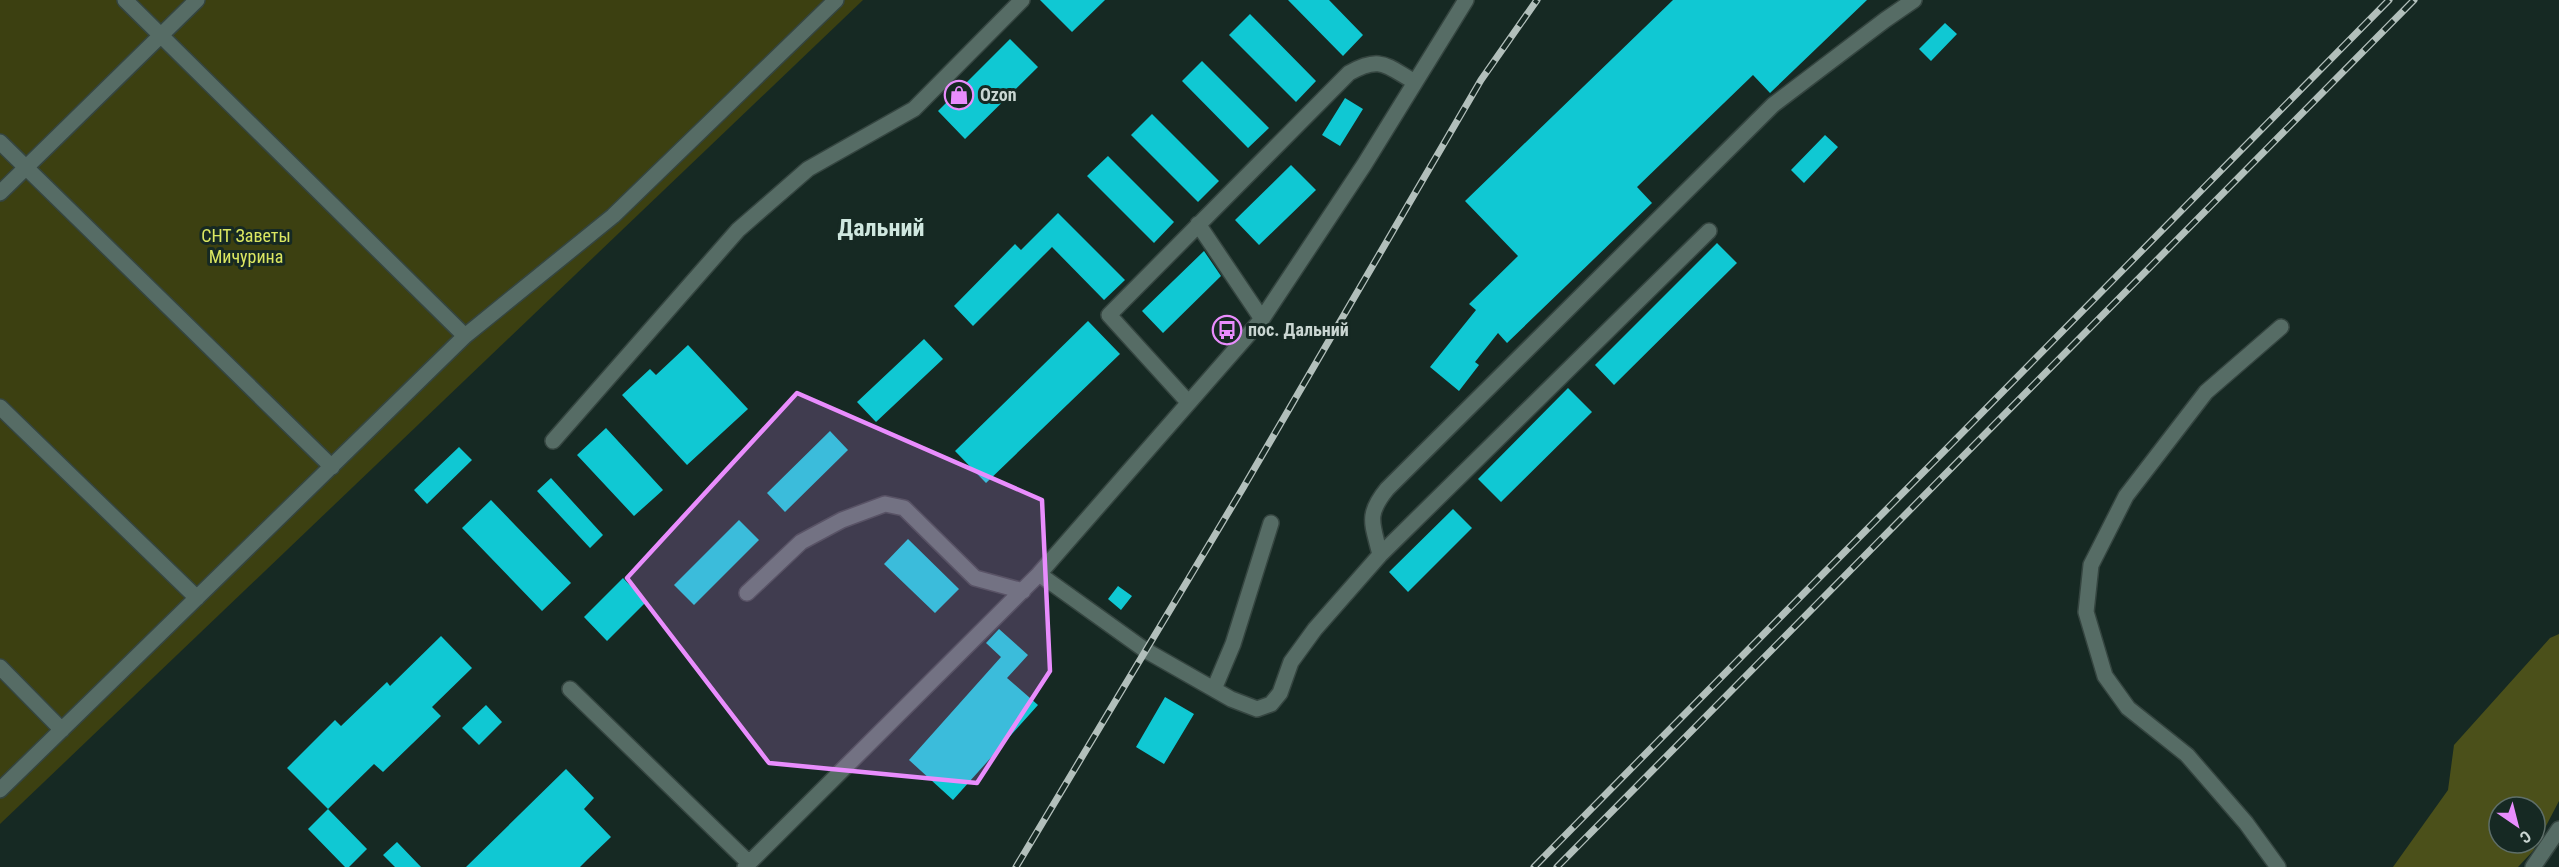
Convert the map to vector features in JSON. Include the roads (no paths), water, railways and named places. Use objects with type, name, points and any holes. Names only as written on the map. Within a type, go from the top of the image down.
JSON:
[{"type":"street","points":[[125,0],[465,336]]},
{"type":"street","points":[[0,193],[197,0]]},
{"type":"street","points":[[0,790],[465,336],[613,216],[836,0]]},
{"type":"street","points":[[570,689],[747,865],[1040,574],[1188,402],[1243,344],[1364,165],[1466,0]]},
{"type":"street","points":[[1380,555],[1372,517],[1375,505],[1387,489],[1773,105],[1914,0]]},
{"type":"street","points":[[553,441],[738,230],[808,168],[914,109],[1015,2]]},
{"type":"street","points":[[1188,402],[1109,315],[1349,73],[1368,63],[1383,64],[1416,82]]},
{"type":"street","points":[[0,142],[332,467]]},
{"type":"street","points":[[1198,224],[1262,319]]},
{"type":"street","points":[[1040,574],[1145,650],[1214,689],[1241,704],[1257,709],[1271,704],[1280,693],[1291,662],[1315,628],[1380,555],[1709,231]]},
{"type":"street","points":[[2278,867],[2246,823],[2187,755],[2128,708],[2105,676],[2086,612],[2091,565],[2126,496],[2206,392],[2281,327]]},
{"type":"street","points":[[0,407],[197,598]]},
{"type":"street","points":[[747,593],[801,542],[842,520],[885,504],[904,508],[975,578],[1023,591]]},
{"type":"street","points":[[1214,689],[1233,644],[1271,523]]},
{"type":"street","points":[[0,667],[62,730]]},
{"type":"street","points":[[2533,867],[2559,829]]},
{"type":"railway","points":[[1016,867],[1243,488],[1481,80],[1537,0]]},
{"type":"railway","points":[[1534,867],[2389,0]]},
{"type":"railway","points":[[1557,867],[2414,0]]},
{"type":"place","name":"Ozon","points":[[959,95]]},
{"type":"place","name":"пос. Дальний","points":[[1227,330]]},
{"type":"district","name":"Дальний","points":[[881,228]]},
{"type":"park label","name":"СНТ Заветы Мичурина","points":[[246,246]]}]
